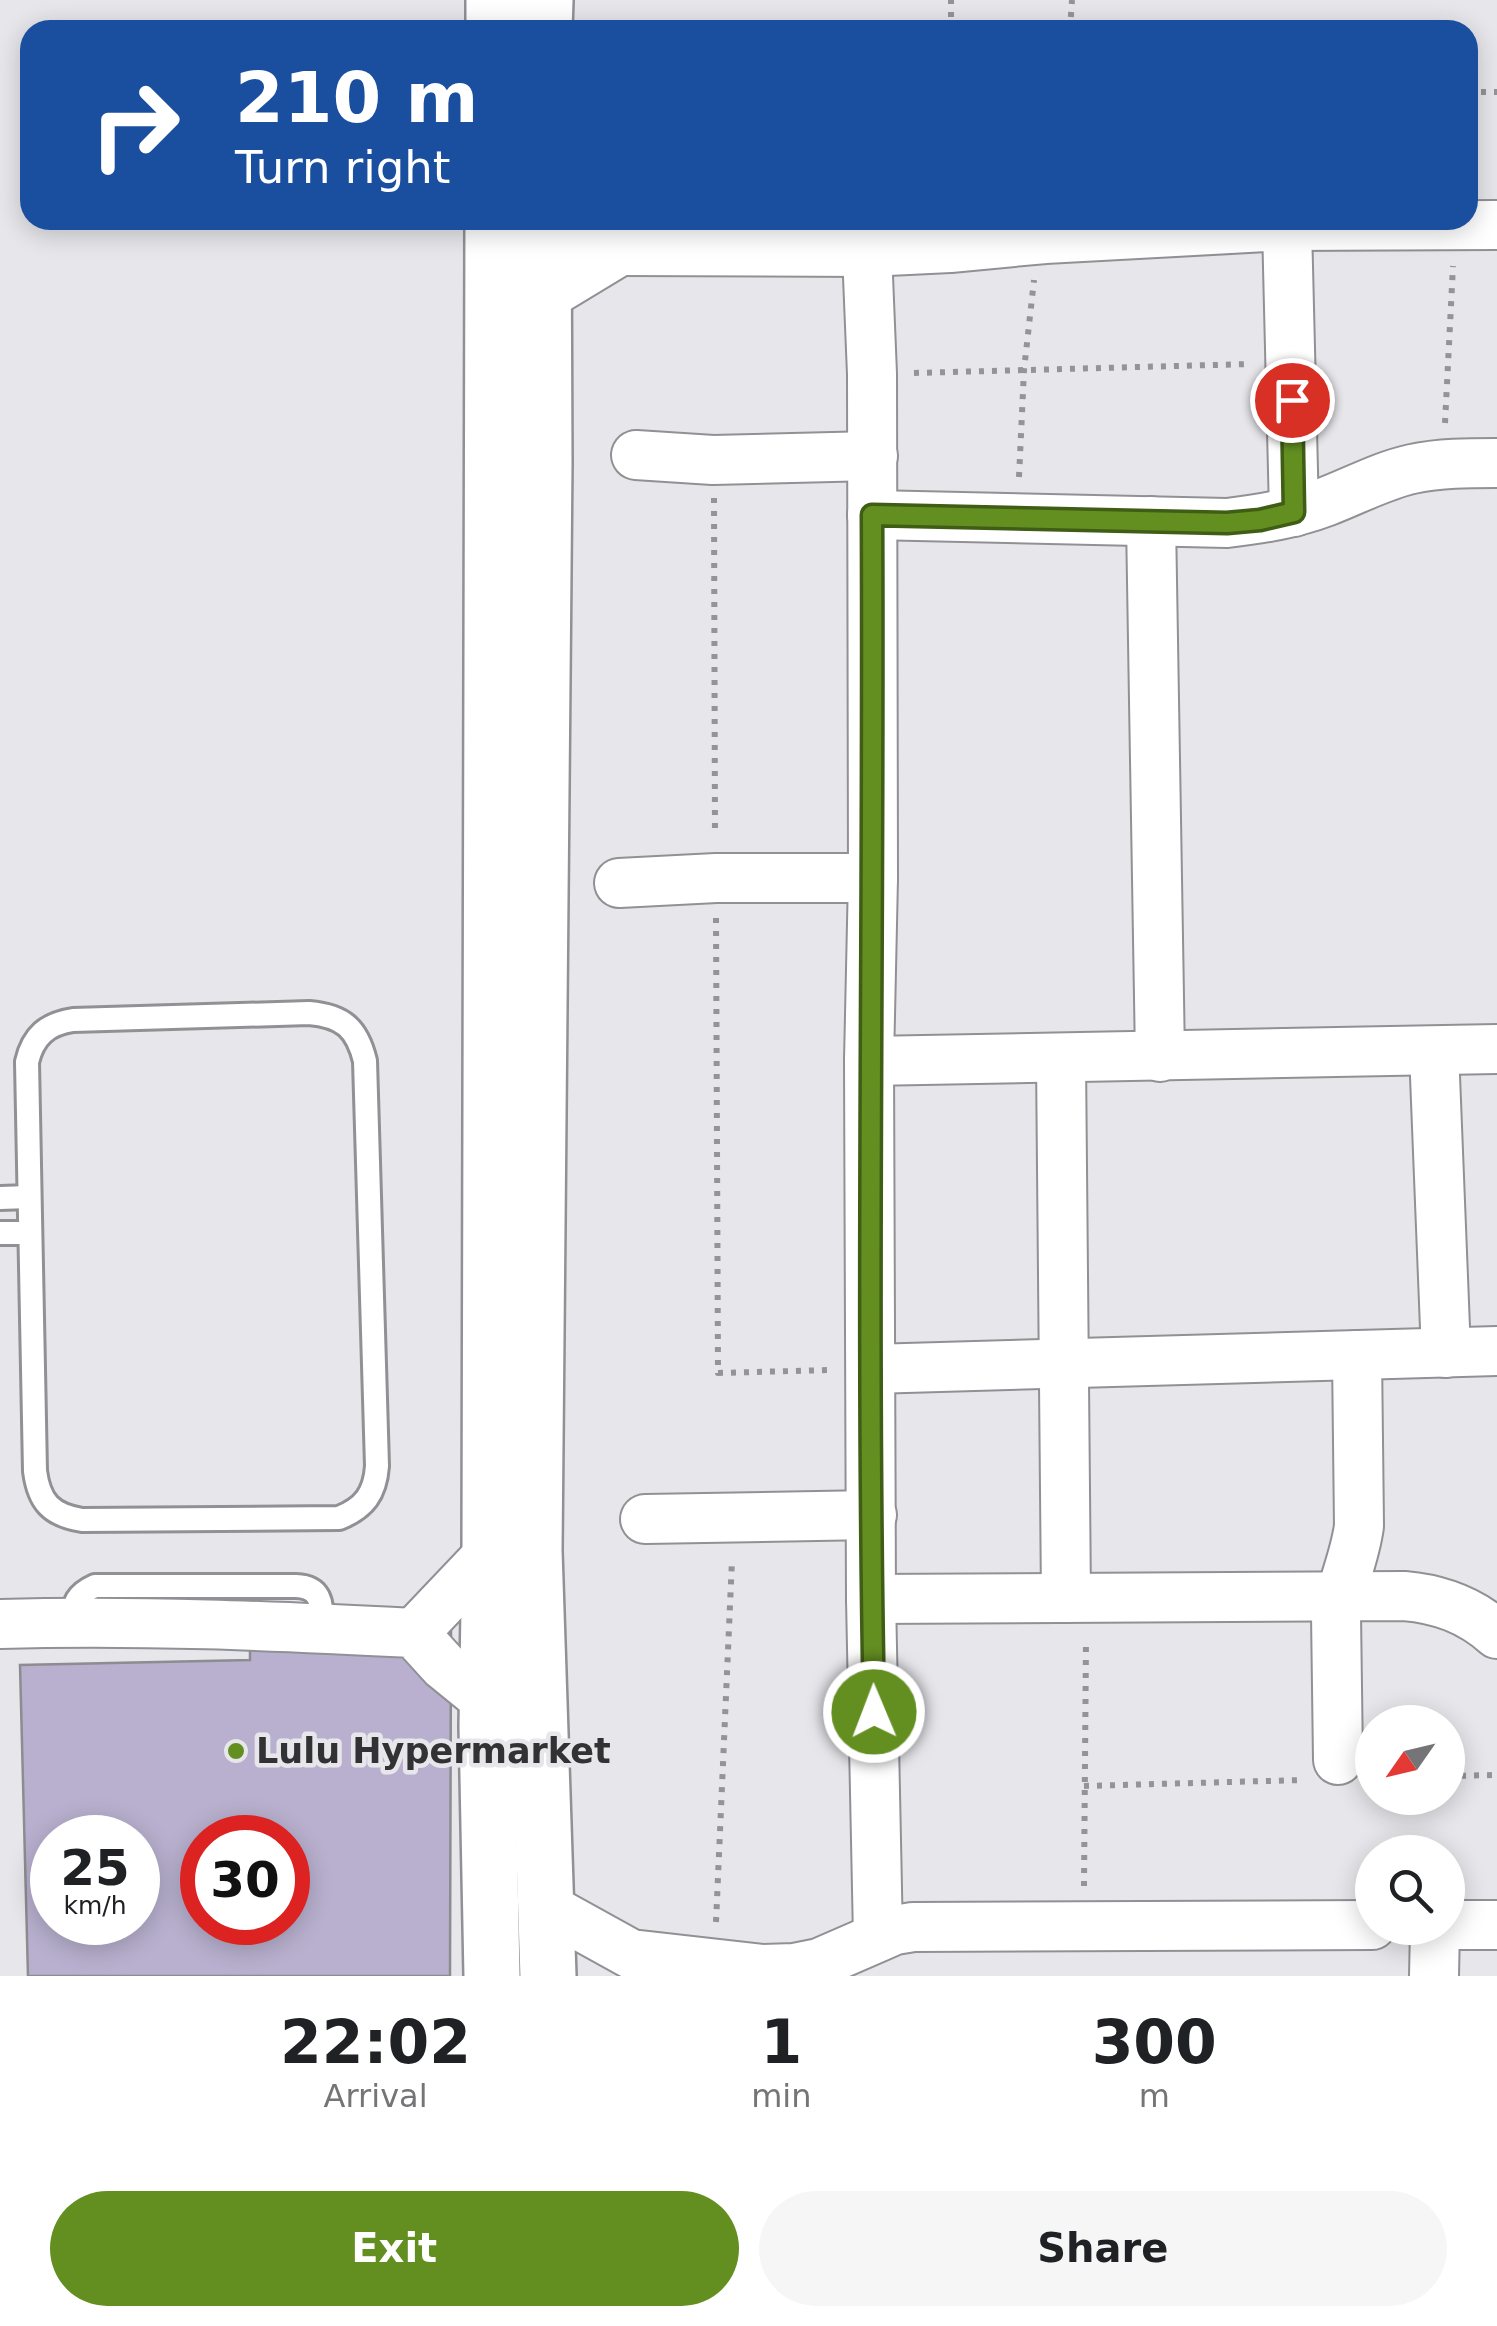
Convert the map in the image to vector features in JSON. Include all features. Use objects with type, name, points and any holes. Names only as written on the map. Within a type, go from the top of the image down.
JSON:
[{"type":"street","points":[[492,1976],[487,1701],[493,230]]},
{"type":"street","points":[[545,230],[534,1551],[548,1976]]},
{"type":"street","points":[[569,230],[620,251],[867,252],[1213,230]]},
{"type":"street","points":[[1287,230],[1294,512]]},
{"type":"street","points":[[544,297],[620,251]]},
{"type":"street","points":[[867,252],[873,456],[871,1599],[878,1937]]},
{"type":"street","points":[[636,455],[714,460],[873,456]]},
{"type":"street","points":[[872,515],[1227,523],[1294,512],[1384,477],[1443,464],[1497,463]]},
{"type":"street","points":[[1150,521],[1160,1058]]},
{"type":"street","points":[[619,884],[716,878],[873,878]]},
{"type":"street","points":[[870,1061],[1497,1049]]},
{"type":"street","points":[[1434,1051],[1446,1353]]},
{"type":"street","points":[[1061,1059],[1064,1364],[1076,1597]]},
{"type":"street","points":[[871,1369],[1497,1351]]},
{"type":"street","points":[[1328,1770],[1340,1596],[1356,1551],[1359,1526],[1357,1355]]},
{"type":"street","points":[[646,1518],[872,1516]]},
{"type":"street","points":[[414,1633],[490,1553]]},
{"type":"street","points":[[871,1599],[1424,1597],[1462,1610],[1497,1634]]},
{"type":"street","points":[[0,1624],[72,1622],[414,1633],[444,1666],[487,1701]]},
{"type":"street","points":[[546,1908],[630,1954],[762,1969],[819,1963],[895,1930],[913,1927],[1355,1925]]},
{"type":"street","points":[[1465,1925],[1497,1925]]},
{"type":"street","points":[[1434,1976],[1435,1945]]},
{"type":"street","points":[[586,1976],[630,1954]]},
{"type":"lane","points":[[309,1013],[341,1020],[353,1031],[365,1061],[376,1480],[364,1505],[340,1518],[82,1520],[54,1511],[43,1500],[35,1470],[30,1233],[27,1062],[30,1048],[47,1028],[73,1020],[309,1013]]},
{"type":"lane","points":[[0,1198],[29,1197]]},
{"type":"lane","points":[[0,1233],[30,1233]]},
{"type":"lane","points":[[1497,1914],[1497,1925]]},
{"type":"path","points":[[1443,464],[1475,230]]},
{"type":"path","points":[[1016,518],[1024,370],[1035,270],[1045,239]]},
{"type":"path","points":[[872,374],[1290,363]]},
{"type":"path","points":[[714,460],[718,1373],[871,1369]]},
{"type":"path","points":[[714,1964],[734,1516]]},
{"type":"path","points":[[1076,1597],[1084,1786],[1083,1926]]},
{"type":"path","points":[[1084,1786],[1328,1770]]},
{"type":"path","points":[[1465,1776],[1497,1775]]},
{"type":"building","name":"Lulu Hypermarket","points":[[451,1630],[450,1976],[28,1976],[20,1665],[250,1660],[250,1633]]},
{"type":"place","name":"Lulu Hypermarket","points":[[236,1751]]},
{"type":"route","points":[[874,1712],[872,515],[1227,523],[1294,512],[1292,400]]}]
